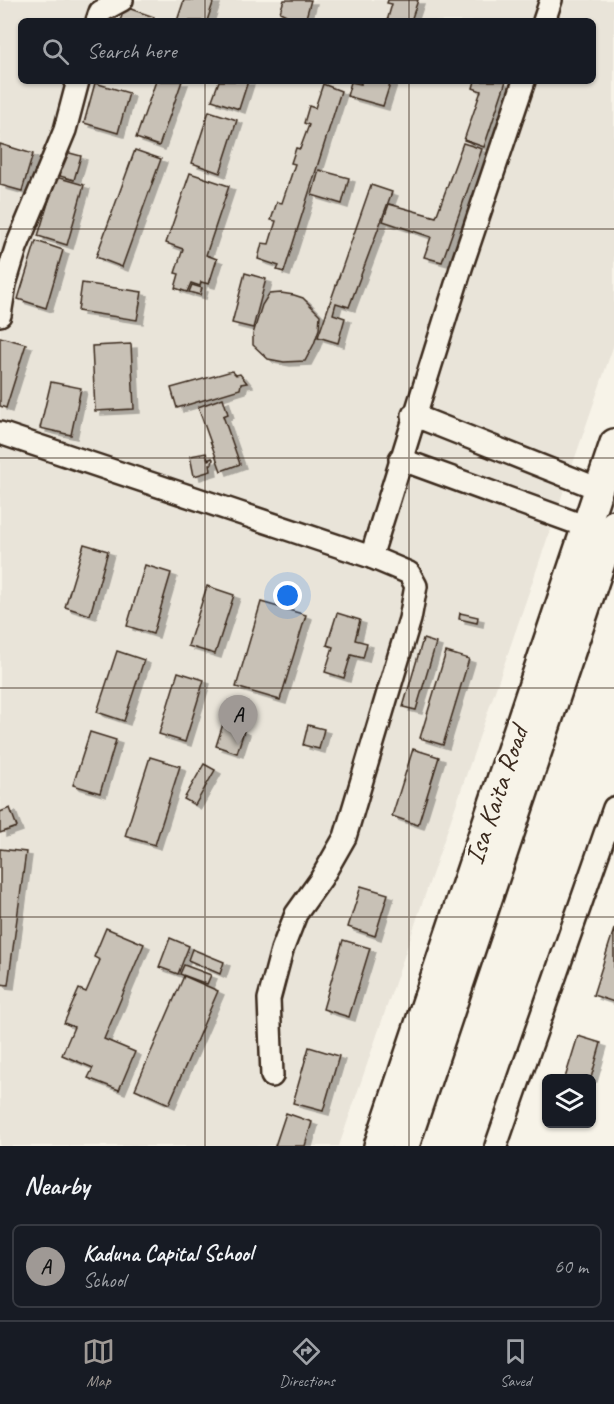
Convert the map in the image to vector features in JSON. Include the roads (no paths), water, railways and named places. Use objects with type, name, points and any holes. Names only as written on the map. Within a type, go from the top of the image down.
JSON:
[{"type":"main road","name":"Isa Kaita Road","points":[[378,1146],[614,443]]},
{"type":"main road","name":"Isa Kaita Road","points":[[405,1146],[614,524]]},
{"type":"lane","points":[[98,18],[100,12],[122,0]]},
{"type":"lane","points":[[545,18],[551,0]]},
{"type":"lane","points":[[0,315],[5,284],[16,248],[65,130],[77,84]]},
{"type":"lane","points":[[371,556],[413,415],[523,84]]},
{"type":"lane","points":[[413,415],[599,489]]},
{"type":"lane","points":[[0,433],[371,556],[409,573],[416,586],[410,619],[345,837],[321,879],[296,914],[282,950],[269,999],[272,1076]]},
{"type":"lane","points":[[400,459],[586,527]]},
{"type":"lane","points":[[496,1146],[614,808]]},
{"type":"place","name":"Kaduna Capital School","points":[[238,745]]}]
